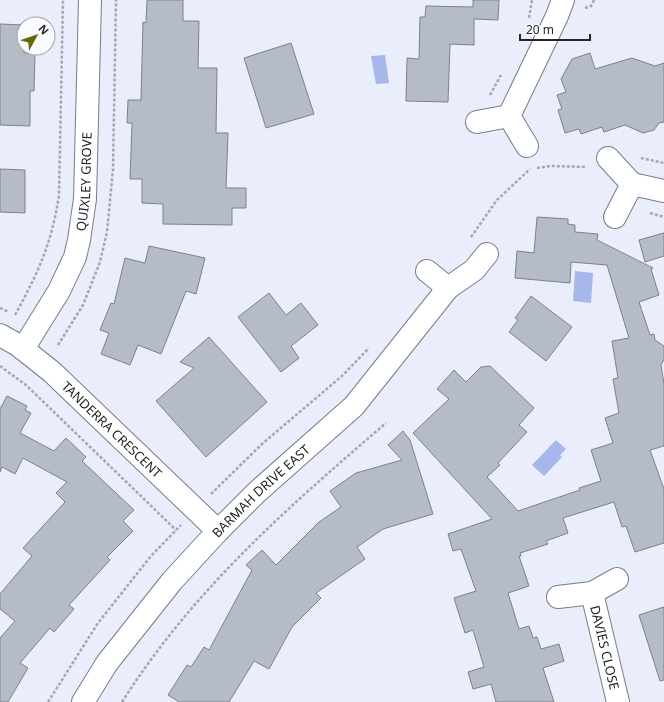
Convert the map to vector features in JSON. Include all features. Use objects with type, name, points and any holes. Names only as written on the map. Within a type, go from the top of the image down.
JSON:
[{"type":"street","name":"QUIXLEY GROVE","points":[[23,348],[59,291],[75,257],[79,240],[85,199],[90,0]]},
{"type":"street","points":[[509,116],[557,16],[572,4]]},
{"type":"street","points":[[477,122],[509,116]]},
{"type":"street","points":[[509,116],[527,146]]},
{"type":"street","points":[[608,158],[632,184],[664,191]]},
{"type":"street","points":[[615,217],[632,184]]},
{"type":"street","name":"BARMAH DRIVE EAST","points":[[83,702],[107,663],[148,609],[218,531],[257,492],[354,406],[448,288],[480,262]]},
{"type":"street","points":[[427,271],[448,288]]},
{"type":"street","name":"TANDERRA CRESCENT","points":[[0,335],[23,348],[52,372],[218,531]]},
{"type":"street","name":"DAVIES CLOSE","points":[[558,597],[592,593],[617,579]]},
{"type":"street","name":"DAVIES CLOSE","points":[[592,593],[618,702]]},
{"type":"path","points":[[15,315],[35,279],[46,252],[57,210],[59,195],[63,0]]},
{"type":"path","points":[[572,4],[589,7],[594,0]]},
{"type":"path","points":[[480,262],[467,247],[472,234],[497,200],[531,168]]},
{"type":"path","points":[[206,498],[262,444],[316,399],[370,347]]},
{"type":"path","points":[[0,366],[26,385],[176,530]]},
{"type":"path","points":[[122,702],[165,640],[196,602],[231,564],[302,495],[386,422]]},
{"type":"path","points":[[48,702],[72,662],[102,618],[151,556],[183,523]]},
{"type":"water","points":[[385,55],[389,83],[376,84],[371,56]]},
{"type":"water","points":[[575,271],[593,273],[591,303],[573,301]]},
{"type":"water","points":[[556,440],[566,449],[560,455],[562,457],[544,476],[532,465]]},
{"type":"building","points":[[147,0],[183,0],[183,21],[199,21],[198,68],[217,68],[216,133],[228,133],[226,188],[246,188],[246,208],[232,208],[232,225],[163,224],[163,204],[142,203],[142,179],[130,179],[132,123],[127,123],[128,100],[141,100],[143,22],[146,23]]},
{"type":"building","points":[[473,0],[499,0],[498,20],[474,19],[474,45],[450,44],[448,102],[406,101],[407,58],[419,59],[420,17],[425,17],[426,6],[473,7]]},
{"type":"building","points":[[0,24],[16,25],[16,56],[35,56],[34,91],[30,91],[30,126],[0,125]]},
{"type":"building","points":[[291,43],[314,114],[266,128],[244,58]]},
{"type":"building","points":[[590,53],[595,69],[632,58],[655,66],[664,63],[664,122],[659,123],[654,130],[643,133],[625,125],[604,132],[602,127],[581,134],[579,129],[565,133],[558,110],[562,109],[557,95],[566,92],[561,79],[572,59]]},
{"type":"building","points":[[0,169],[25,170],[25,213],[0,212]]},
{"type":"building","points":[[537,217],[568,219],[568,224],[575,225],[575,232],[598,234],[597,240],[653,268],[651,269],[659,295],[639,302],[650,335],[654,334],[655,340],[664,346],[664,360],[661,365],[664,384],[664,446],[650,450],[664,489],[664,543],[635,552],[626,526],[622,527],[614,502],[563,518],[568,533],[546,541],[548,544],[520,553],[521,556],[519,556],[529,586],[508,593],[519,629],[529,626],[533,638],[537,637],[541,649],[559,644],[564,661],[543,668],[554,702],[496,702],[491,684],[473,689],[468,672],[484,667],[473,630],[465,633],[454,598],[476,591],[461,549],[453,551],[448,534],[492,519],[413,433],[449,399],[437,389],[454,370],[466,382],[481,367],[490,366],[534,408],[519,425],[527,432],[498,463],[500,465],[487,477],[518,511],[580,490],[579,488],[601,481],[591,450],[613,443],[605,418],[619,413],[613,379],[618,378],[612,341],[629,338],[607,265],[571,262],[570,283],[515,278],[517,251],[534,253]]},
{"type":"building","points":[[664,233],[664,256],[645,262],[639,240]]},
{"type":"building","points":[[149,246],[205,258],[196,294],[186,291],[161,354],[138,345],[130,365],[101,354],[109,333],[100,330],[111,303],[114,304],[125,258],[145,263]]},
{"type":"building","points":[[269,293],[286,315],[301,303],[318,325],[291,346],[299,358],[281,372],[238,317]]},
{"type":"building","points":[[531,296],[572,327],[546,361],[509,332],[518,320],[515,318]]},
{"type":"building","points":[[209,337],[267,402],[206,457],[156,401],[194,368],[180,362]]},
{"type":"building","points":[[7,396],[27,406],[25,410],[31,413],[20,433],[54,451],[66,438],[86,457],[82,461],[134,510],[123,521],[133,531],[107,557],[110,560],[69,605],[74,609],[54,632],[50,628],[20,663],[28,668],[8,702],[0,702],[0,638],[15,621],[0,609],[0,594],[32,556],[23,548],[65,502],[56,493],[67,482],[23,458],[15,474],[2,467],[0,472],[0,409]]},
{"type":"building","points":[[403,431],[410,440],[433,514],[383,529],[357,547],[365,559],[316,593],[321,598],[292,627],[269,669],[254,661],[229,702],[179,702],[168,695],[187,665],[191,667],[204,647],[209,650],[252,570],[246,565],[262,550],[276,565],[319,522],[341,507],[330,491],[356,473],[402,460],[388,445]]},
{"type":"building","points":[[664,607],[664,680],[660,681],[639,615]]}]
